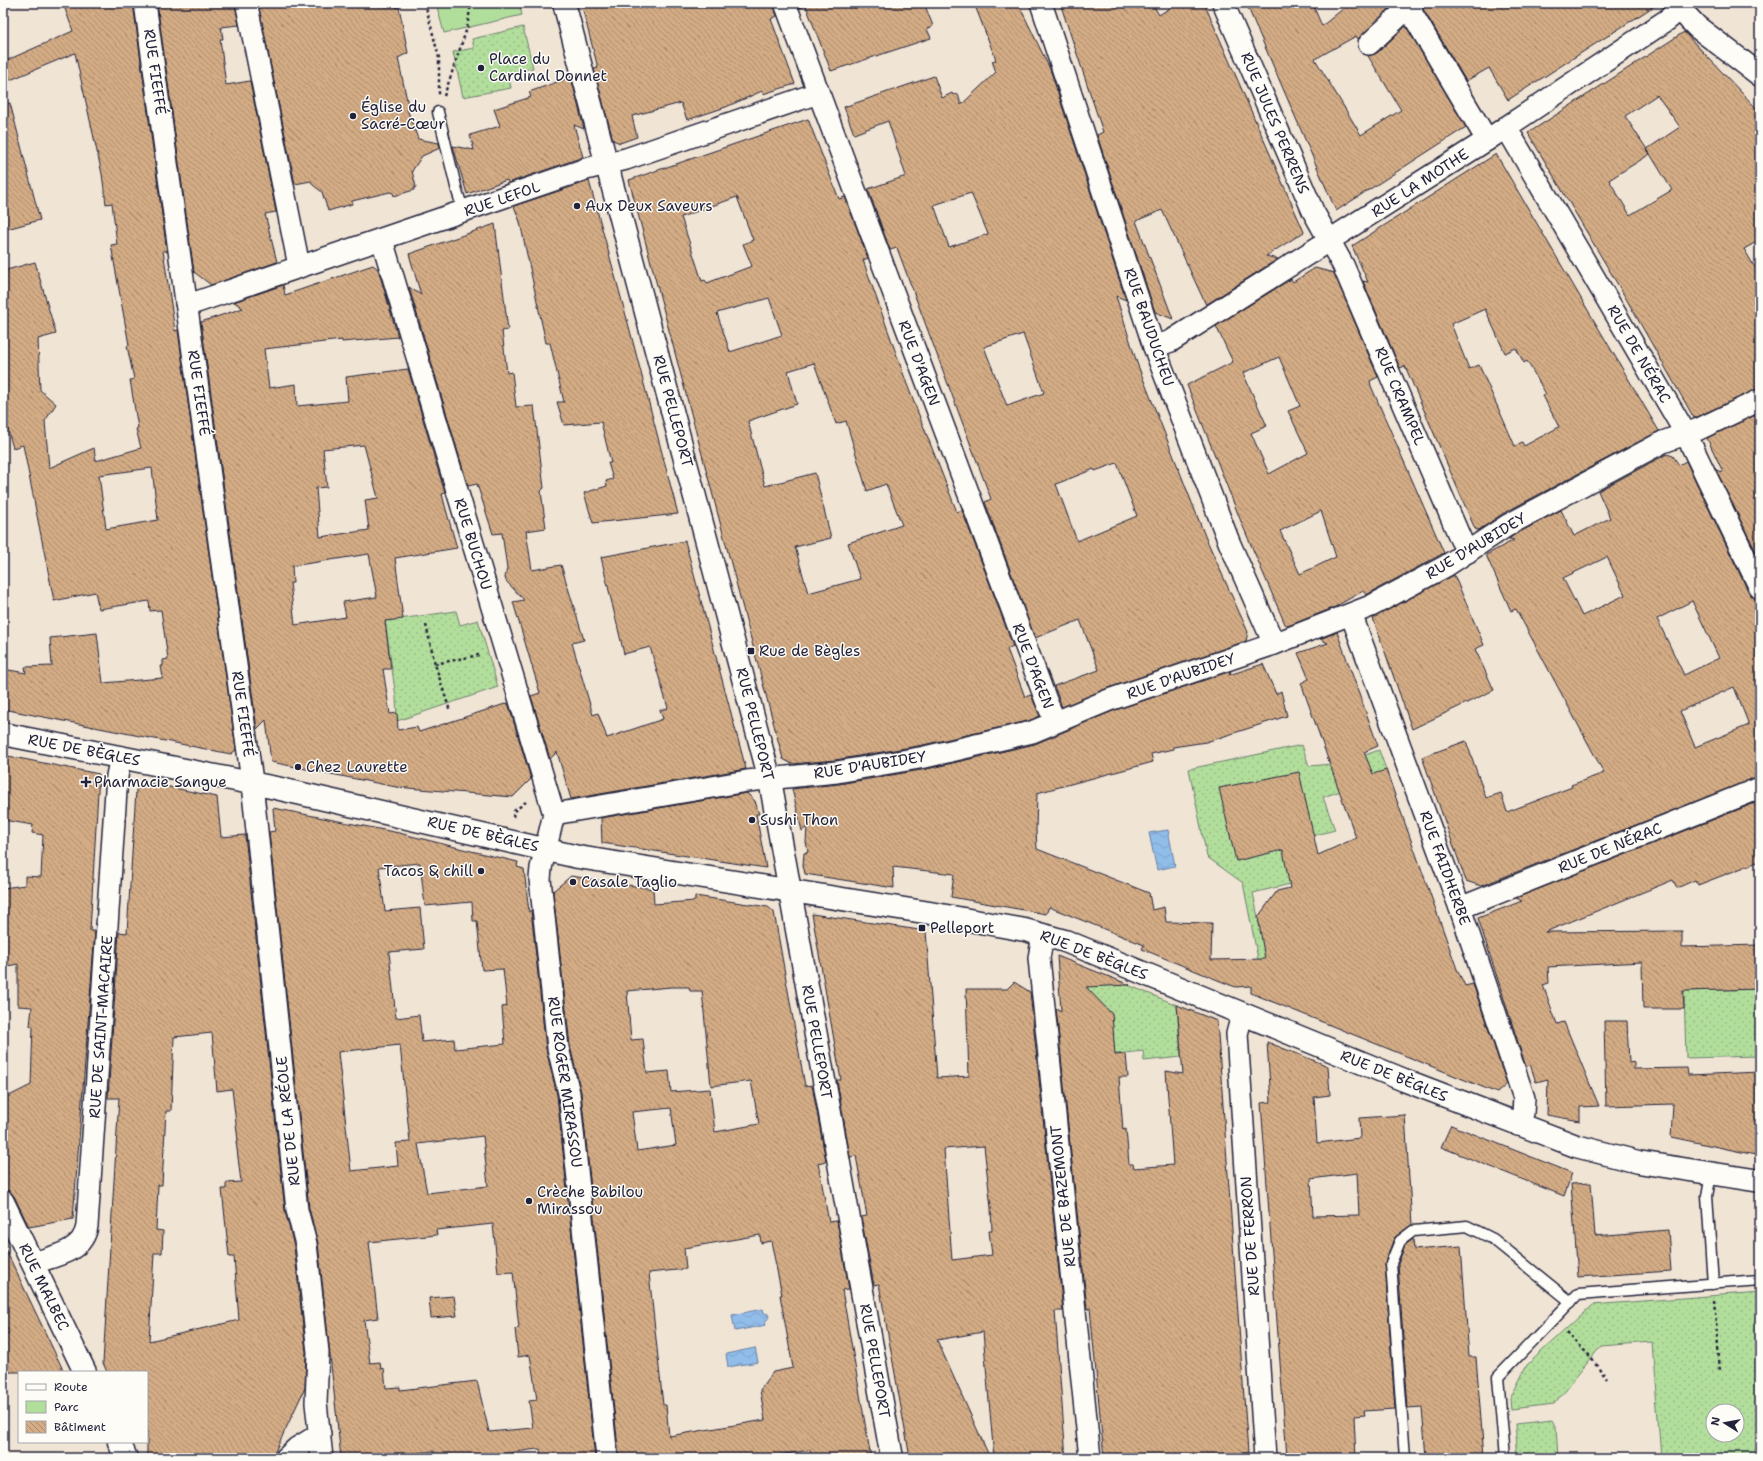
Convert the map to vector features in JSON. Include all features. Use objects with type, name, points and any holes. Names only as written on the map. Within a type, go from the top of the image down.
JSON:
[{"type":"street","name":"RUE FIEFFÉ","points":[[145,3],[253,784]]},
{"type":"street","name":"RUE PELLEPORT","points":[[564,3],[770,780],[892,1458]]},
{"type":"street","name":"RUE D'AGEN","points":[[785,3],[1046,703],[1055,721]]},
{"type":"street","name":"RUE BAUDUCHEU","points":[[1041,3],[1154,347],[1229,542],[1274,644]]},
{"type":"street","name":"RUE JULES PERRENS","points":[[1223,3],[1312,211],[1330,240]]},
{"type":"street","points":[[1369,44],[1411,5],[1487,140]]},
{"type":"street","points":[[247,6],[299,266]]},
{"type":"street","name":"RUE LA MOTHE","points":[[1154,347],[1171,342],[1506,128],[1667,20],[1677,6]]},
{"type":"street","points":[[1677,6],[1697,27],[1725,49],[1758,69]]},
{"type":"street","name":"RUE LEFOL","points":[[186,303],[197,302],[299,266],[382,240],[818,93]]},
{"type":"street","name":"RUE DE NÉRAC","points":[[1506,128],[1686,434],[1760,588]]},
{"type":"street","name":"RUE BUCHOU","points":[[382,240],[554,814]]},
{"type":"street","name":"RUE CRAMPEL","points":[[1330,240],[1343,265],[1461,540],[1468,552]]},
{"type":"street","name":"RUE D'AUBIDEY","points":[[554,814],[746,781],[770,780],[837,772],[925,757],[1032,732],[1055,721],[1110,700],[1274,644],[1378,603],[1446,566],[1508,525],[1663,442],[1686,434],[1760,400]]},
{"type":"street","name":"RUE FAIDHERBE","points":[[1351,614],[1460,908],[1524,1098],[1523,1113],[1518,1125]]},
{"type":"street","name":"RUE DE BÈGLES","points":[[3,734],[253,784],[578,857],[930,913],[1043,935],[1065,941],[1242,1015],[1518,1125],[1576,1146],[1638,1162],[1760,1181]]},
{"type":"street","name":"RUE DE SAINT-MACAIRE","points":[[33,1263],[56,1256],[77,1246],[85,1237],[87,1226],[117,776],[121,757]]},
{"type":"street","name":"RUE DE LA RÉOLE","points":[[253,784],[297,1210],[306,1244],[318,1352],[316,1403],[322,1458]]},
{"type":"street","name":"RUE DE NÉRAC","points":[[1460,908],[1760,788]]},
{"type":"street","points":[[545,849],[554,814]]},
{"type":"street","name":"RUE ROGER MIRASSOU","points":[[545,849],[540,879],[558,1048],[569,1093],[607,1458]]},
{"type":"street","name":"RUE DE BAZEMONT","points":[[1043,935],[1040,958],[1090,1458]]},
{"type":"street","name":"RUE DE FERRON","points":[[1242,1015],[1237,1034],[1265,1458]]},
{"type":"street","name":"RUE MALBEC","points":[[3,1202],[85,1371]]},
{"type":"street","points":[[286,1458],[297,1448],[320,1434]]},
{"type":"street","points":[[119,1443],[126,1458]]},
{"type":"lane","points":[[438,112],[457,192],[464,212]]},
{"type":"lane","points":[[1711,1174],[1707,1196],[1713,1284]]},
{"type":"lane","points":[[1405,1458],[1391,1263],[1400,1241],[1413,1231],[1467,1226],[1494,1238],[1571,1302]]},
{"type":"lane","points":[[1505,1458],[1498,1377],[1578,1294],[1760,1280]]},
{"type":"path","points":[[425,3],[439,58],[438,112]]},
{"type":"path","points":[[438,112],[467,28],[471,3]]},
{"type":"path","points":[[426,625],[435,664],[450,711]]},
{"type":"path","points":[[435,664],[479,655]]},
{"type":"path","points":[[1713,1284],[1720,1370]]},
{"type":"path","points":[[1553,1321],[1591,1357],[1607,1379]]},
{"type":"green space","points":[[436,3],[519,3],[522,15],[444,33]]},
{"type":"green space","points":[[523,27],[533,68],[508,73],[511,88],[463,97],[453,52],[474,48],[472,39]]},
{"type":"green space","points":[[456,611],[460,625],[478,620],[498,687],[397,721],[396,697],[385,621]]},
{"type":"green space","points":[[1302,745],[1309,766],[1343,763],[1379,750],[1388,775],[1323,797],[1335,830],[1282,844],[1290,884],[1253,893],[1276,1003],[1267,1000],[1257,970],[1258,959],[1243,883],[1207,857],[1189,769]]},
{"type":"green space","points":[[1086,968],[1177,1005],[1181,1057],[1144,1061],[1143,1051],[1066,1060],[1090,1011]]},
{"type":"green space","points":[[1760,989],[1760,1056],[1686,1058],[1684,991]]},
{"type":"green space","points":[[1760,1292],[1760,1458],[1661,1458],[1652,1342],[1601,1346],[1554,1404],[1511,1409],[1510,1399],[1527,1365],[1592,1305]]},
{"type":"green space","points":[[1553,1420],[1556,1426],[1558,1458],[1518,1458],[1515,1424]]},
{"type":"water","points":[[1168,830],[1175,866],[1157,870],[1149,833]]},
{"type":"water","points":[[763,1309],[764,1313],[768,1314],[769,1317],[765,1322],[766,1325],[735,1331],[732,1315]]},
{"type":"water","points":[[755,1348],[758,1362],[728,1367],[726,1354]]},
{"type":"building","points":[[63,3],[133,3],[167,252],[163,250],[175,331],[178,330],[236,750],[231,754],[3,709],[3,669],[26,673],[25,667],[52,666],[50,638],[97,633],[103,683],[163,678],[161,666],[163,666],[163,660],[168,659],[161,610],[150,611],[149,601],[99,609],[95,592],[54,601],[23,445],[13,448],[3,413],[3,271],[35,262],[56,334],[38,339],[40,390],[56,404],[45,421],[49,468],[94,448],[96,461],[141,448],[136,429],[138,428],[130,380],[134,379],[127,346],[129,345],[111,245],[117,244],[112,203],[106,204],[102,174],[75,53],[3,83],[3,62],[73,31]],"holes":[[[152,468],[158,520],[106,529],[99,475]]]},
{"type":"building","points":[[157,3],[219,3],[220,6],[235,4],[239,25],[221,27],[223,39],[220,39],[226,85],[250,81],[276,212],[265,214],[277,262],[211,285],[194,272]]},
{"type":"building","name":"Église du Sacré-Cœur","points":[[258,3],[383,3],[384,7],[395,5],[396,8],[399,7],[408,53],[398,58],[408,105],[406,106],[418,139],[439,143],[440,148],[422,156],[412,171],[416,187],[414,190],[394,196],[393,193],[390,192],[352,201],[352,204],[328,211],[322,192],[313,185],[311,181],[295,184]]},
{"type":"building","points":[[581,3],[773,3],[777,16],[771,19],[795,84],[763,94],[762,91],[726,107],[687,120],[681,103],[632,116],[637,137],[620,143],[613,140],[594,69],[598,68]]},
{"type":"building","points":[[798,3],[924,3],[933,26],[927,29],[931,38],[831,71],[806,6],[800,8]]},
{"type":"building","points":[[974,3],[1018,3],[1050,69],[1126,300],[1116,296],[1137,363],[1205,536],[1248,632],[1246,641],[1105,689],[1062,707],[1054,686],[1099,670],[1080,620],[1035,638],[985,502],[991,499],[897,248],[890,250],[868,189],[906,176],[888,121],[854,134],[844,107],[934,76],[942,98],[952,93],[953,95],[958,94],[961,105],[996,72],[992,61],[996,60]],"holes":[[[971,193],[988,234],[949,247],[934,205]],[[1023,334],[1044,393],[1007,406],[984,347]],[[1117,463],[1137,516],[1077,541],[1056,484],[1094,469],[1095,471]]]},
{"type":"building","points":[[1060,3],[1152,3],[1159,15],[1178,3],[1204,3],[1304,232],[1266,256],[1278,259],[1206,305],[1162,210],[1136,221],[1173,319],[1155,312],[1097,135],[1103,132]]},
{"type":"building","points":[[1246,3],[1312,3],[1322,26],[1350,3],[1395,3],[1358,39],[1356,36],[1315,59],[1361,135],[1401,110],[1368,56],[1377,53],[1406,26],[1466,127],[1336,211]]},
{"type":"building","points":[[1425,3],[1659,3],[1508,100],[1489,68],[1466,81],[1423,9]]},
{"type":"building","points":[[1684,32],[1760,112],[1760,240],[1744,249],[1760,276],[1760,388],[1694,418],[1624,295],[1528,133]],"holes":[[[1657,95],[1680,127],[1647,149],[1672,190],[1630,215],[1609,180],[1650,154],[1625,116]]]},
{"type":"building","points":[[571,77],[584,129],[574,125],[583,157],[508,183],[507,180],[467,194],[453,146],[474,150],[470,135],[500,126],[494,109],[531,97],[529,92]]},
{"type":"building","points":[[10,103],[40,220],[3,230],[3,104]]},
{"type":"building","points":[[808,119],[839,199],[845,197],[868,258],[863,260],[908,387],[957,512],[962,510],[1013,646],[1007,649],[1025,697],[1031,695],[1040,716],[1028,721],[923,745],[835,760],[792,764],[783,759],[629,180]],"holes":[[[737,197],[753,240],[743,244],[752,266],[707,283],[705,280],[702,281],[681,217]],[[769,298],[782,335],[730,352],[717,313]],[[814,363],[836,424],[846,421],[867,491],[886,484],[902,525],[848,543],[860,579],[808,593],[795,547],[831,538],[815,473],[765,486],[748,421],[797,404],[788,371]]]},
{"type":"building","points":[[1496,154],[1659,431],[1502,514],[1479,530],[1475,529],[1405,366],[1400,368],[1363,281],[1368,282],[1352,246]],"holes":[[[1485,309],[1505,353],[1516,348],[1524,363],[1527,361],[1546,394],[1543,396],[1559,427],[1524,446],[1522,442],[1515,446],[1479,365],[1469,369],[1451,324]]]},
{"type":"building","points":[[589,181],[678,514],[593,523],[584,493],[607,486],[606,481],[613,479],[608,463],[611,463],[601,422],[564,425],[557,402],[564,402],[550,343],[546,343],[520,222],[514,206]]},
{"type":"building","points":[[495,224],[508,330],[502,331],[507,373],[512,372],[516,407],[534,406],[544,488],[541,491],[546,528],[526,531],[532,570],[561,565],[584,640],[572,643],[593,715],[598,713],[607,738],[663,719],[660,710],[668,708],[650,647],[624,654],[601,557],[685,541],[746,769],[571,799],[557,752],[550,759],[531,696],[540,693],[513,602],[524,600],[506,581],[505,577],[507,568],[502,533],[493,534],[477,484],[468,486],[409,287],[421,295],[409,254]]},
{"type":"building","points":[[373,265],[378,269],[398,337],[342,342],[342,340],[264,349],[269,388],[296,384],[297,406],[348,401],[346,377],[408,369],[445,493],[442,494],[457,548],[395,558],[403,619],[385,621],[391,669],[383,669],[390,714],[397,713],[398,730],[417,727],[419,732],[508,703],[531,779],[513,797],[396,787],[271,762],[266,720],[257,729],[201,322],[243,308],[234,302],[283,285],[285,295]],"holes":[[[364,445],[378,498],[365,500],[369,530],[320,537],[316,488],[327,487],[323,449]],[[369,554],[377,597],[343,602],[346,617],[295,625],[290,583],[293,583],[292,566]]]},
{"type":"building","points":[[1315,268],[1334,273],[1378,377],[1370,381],[1371,386],[1444,553],[1366,595],[1363,591],[1333,608],[1288,626],[1285,624],[1242,524],[1187,385],[1233,362],[1216,326],[1291,279],[1293,282]],"holes":[[[1279,357],[1300,406],[1288,411],[1308,453],[1269,474],[1251,433],[1267,426],[1243,373]],[[1321,511],[1336,557],[1300,574],[1280,531]]]},
{"type":"building","points":[[1760,413],[1760,560],[1716,470],[1723,472],[1707,438]]},
{"type":"building","points":[[1667,454],[1673,456],[1679,465],[1686,461],[1749,593],[1754,598],[1760,600],[1760,776],[1481,886],[1466,881],[1422,757],[1466,741],[1486,798],[1501,793],[1507,812],[1604,773],[1516,609],[1511,611],[1486,555],[1514,540],[1509,539],[1514,535],[1561,510],[1574,536],[1610,518],[1598,491]],"holes":[[[1607,557],[1625,595],[1582,616],[1563,578]],[[1692,601],[1719,658],[1684,675],[1657,619]],[[1734,687],[1749,725],[1695,747],[1680,711]]]},
{"type":"building","points":[[1454,575],[1484,645],[1475,649],[1494,690],[1412,729],[1373,618]]},
{"type":"building","points":[[1337,632],[1378,746],[1364,752],[1373,774],[1386,770],[1457,969],[1465,986],[1473,984],[1507,1084],[1497,1093],[1251,993],[1251,986],[1236,987],[1230,985],[1142,949],[1144,945],[1049,907],[1046,914],[951,897],[954,874],[893,867],[894,888],[805,874],[803,865],[804,853],[808,852],[806,842],[807,827],[802,831],[792,789],[839,784],[927,769],[1035,744],[1113,711],[1231,671],[1229,675],[1263,664],[1276,694],[1281,691],[1287,716],[1206,742],[1173,747],[1173,749],[1151,754],[1153,762],[1037,793],[1036,830],[1037,849],[1149,893],[1152,910],[1164,907],[1166,922],[1212,923],[1211,960],[1265,959],[1258,917],[1277,891],[1290,888],[1283,850],[1236,861],[1219,788],[1299,772],[1318,855],[1356,838],[1301,683],[1309,679],[1298,653],[1328,643],[1320,639]]},
{"type":"building","points":[[3,755],[99,774],[90,931],[95,931],[73,1219],[29,1227],[14,1196],[10,1191],[3,1190],[3,1099],[31,1085],[33,1026],[30,1026],[32,1007],[18,1006],[18,964],[3,967],[3,888],[25,885],[25,876],[41,877],[43,835],[32,833],[33,825],[3,820]]},
{"type":"building","points":[[146,782],[217,797],[221,837],[245,835],[285,1211],[294,1246],[306,1352],[305,1388],[272,1458],[147,1458],[148,1371],[107,1371],[103,1363],[119,1098],[108,1098],[119,932],[127,933],[136,790]],"holes":[[[212,1033],[217,1091],[232,1089],[241,1182],[226,1183],[226,1189],[222,1189],[229,1257],[234,1257],[239,1320],[149,1341],[154,1253],[162,1253],[163,1231],[156,1230],[158,1185],[162,1185],[166,1111],[171,1111],[174,1037]]]},
{"type":"building","points":[[747,793],[755,801],[759,814],[756,814],[766,868],[602,843],[601,818]]},
{"type":"building","points":[[1760,801],[1760,861],[1698,885],[1695,880],[1677,888],[1673,880],[1545,932],[1682,931],[1682,947],[1760,945],[1760,989],[1683,991],[1684,1009],[1643,1009],[1642,962],[1548,967],[1549,983],[1543,985],[1557,1024],[1564,1022],[1599,1106],[1580,1107],[1580,1121],[1547,1115],[1548,1079],[1536,1082],[1530,1064],[1526,1067],[1478,918],[1522,901],[1516,898]]},
{"type":"building","points":[[273,808],[399,833],[518,862],[517,867],[524,869],[529,912],[531,910],[546,1049],[557,1095],[595,1458],[550,1458],[550,1454],[541,1455],[540,1449],[537,1449],[495,1455],[495,1458],[435,1458],[434,1451],[391,1456],[391,1458],[341,1458],[318,1243],[309,1208],[269,832],[275,831]],"holes":[[[420,863],[425,906],[472,902],[473,921],[477,921],[482,970],[503,969],[507,1006],[502,1007],[505,1044],[455,1049],[454,1039],[422,1042],[419,1015],[396,1018],[389,952],[424,949],[420,908],[385,911],[379,867]],[[400,1045],[410,1142],[396,1143],[398,1166],[351,1171],[338,1052]],[[483,1136],[488,1186],[427,1193],[418,1144]],[[493,1224],[498,1273],[513,1272],[519,1328],[515,1329],[518,1357],[530,1355],[537,1400],[529,1401],[533,1428],[489,1432],[477,1381],[400,1390],[400,1387],[386,1388],[384,1368],[381,1369],[380,1362],[370,1363],[364,1320],[378,1318],[369,1242],[437,1235],[436,1230]]]},
{"type":"building","points":[[571,876],[653,889],[654,904],[695,901],[695,896],[768,907],[774,912],[805,1086],[812,1085],[826,1161],[818,1163],[829,1222],[837,1221],[849,1289],[842,1290],[871,1458],[811,1458],[810,1450],[762,1458],[619,1458],[581,1092],[570,1046],[553,891]],"holes":[[[689,987],[690,991],[702,991],[711,1086],[751,1081],[759,1124],[715,1132],[710,1089],[671,1092],[669,1071],[647,1073],[643,1039],[631,1040],[627,991]],[[671,1108],[676,1145],[637,1151],[632,1112]],[[760,1235],[761,1243],[771,1241],[782,1295],[780,1295],[793,1368],[773,1372],[760,1390],[765,1420],[669,1436],[666,1405],[663,1405],[649,1273],[686,1269],[684,1248]]]},
{"type":"building","points":[[812,914],[926,931],[937,1078],[969,1076],[966,989],[1007,989],[1014,982],[1030,992],[1063,1311],[1055,1311],[1066,1458],[994,1458],[983,1332],[937,1340],[990,1458],[910,1458],[879,1284],[874,1285],[861,1217],[867,1216],[856,1156],[850,1157],[837,1080],[841,1080]],"holes":[[[984,1146],[992,1231],[989,1231],[992,1255],[952,1260],[944,1149]]]},
{"type":"building","points":[[1057,956],[1130,985],[1086,987],[1112,1014],[1115,1055],[1126,1054],[1128,1077],[1119,1077],[1123,1130],[1126,1129],[1129,1164],[1133,1164],[1134,1168],[1173,1165],[1166,1071],[1183,1074],[1177,1005],[1217,1021],[1248,1453],[1171,1458],[1104,1458],[1090,1308],[1087,1309],[1056,1008],[1061,1011]]},
{"type":"building","points":[[1604,1021],[1627,1021],[1629,1063],[1634,1062],[1634,1069],[1687,1068],[1688,1075],[1760,1072],[1760,1156],[1671,1137],[1673,1104],[1606,1106]]},
{"type":"building","points":[[1267,1042],[1328,1066],[1330,1095],[1314,1097],[1317,1143],[1360,1138],[1359,1118],[1405,1115],[1412,1225],[1394,1238],[1385,1263],[1395,1409],[1364,1411],[1365,1415],[1354,1416],[1356,1458],[1287,1458],[1261,1103],[1271,1102]],"holes":[[[1357,1173],[1359,1215],[1313,1216],[1311,1179]]]},
{"type":"building","points":[[1451,1125],[1572,1173],[1564,1196],[1441,1147]]},
{"type":"building","points":[[1591,1183],[1595,1236],[1668,1230],[1671,1271],[1578,1277],[1571,1184]]},
{"type":"building","points":[[1413,1239],[1414,1250],[1461,1246],[1469,1357],[1476,1357],[1484,1458],[1426,1458],[1422,1407],[1408,1408],[1398,1264],[1405,1245]]},
{"type":"building","points":[[3,1244],[64,1371],[3,1372],[3,1335],[9,1333],[3,1320]]},
{"type":"building","points":[[454,1296],[457,1316],[431,1318],[429,1298]]},
{"type":"place","name":"Place du Cardinal Donnet","points":[[481,68]]},
{"type":"place","name":"Église du Sacré-Cœur","points":[[353,116]]},
{"type":"place","name":"Aux Deux Saveurs","points":[[577,206]]},
{"type":"place","name":"Rue de Bègles","points":[[751,651]]},
{"type":"place","name":"Chez Laurette","points":[[298,767]]},
{"type":"place","name":"Pharmacie Sangue","points":[[86,782]]},
{"type":"place","name":"Sushi Thon","points":[[752,820]]},
{"type":"place","name":"Tacos & chill","points":[[481,871]]},
{"type":"place","name":"Casale Taglio","points":[[573,882]]},
{"type":"place","name":"Pelleport","points":[[922,928]]},
{"type":"place","name":"Crèche Babilou Mirassou","points":[[529,1201]]}]
